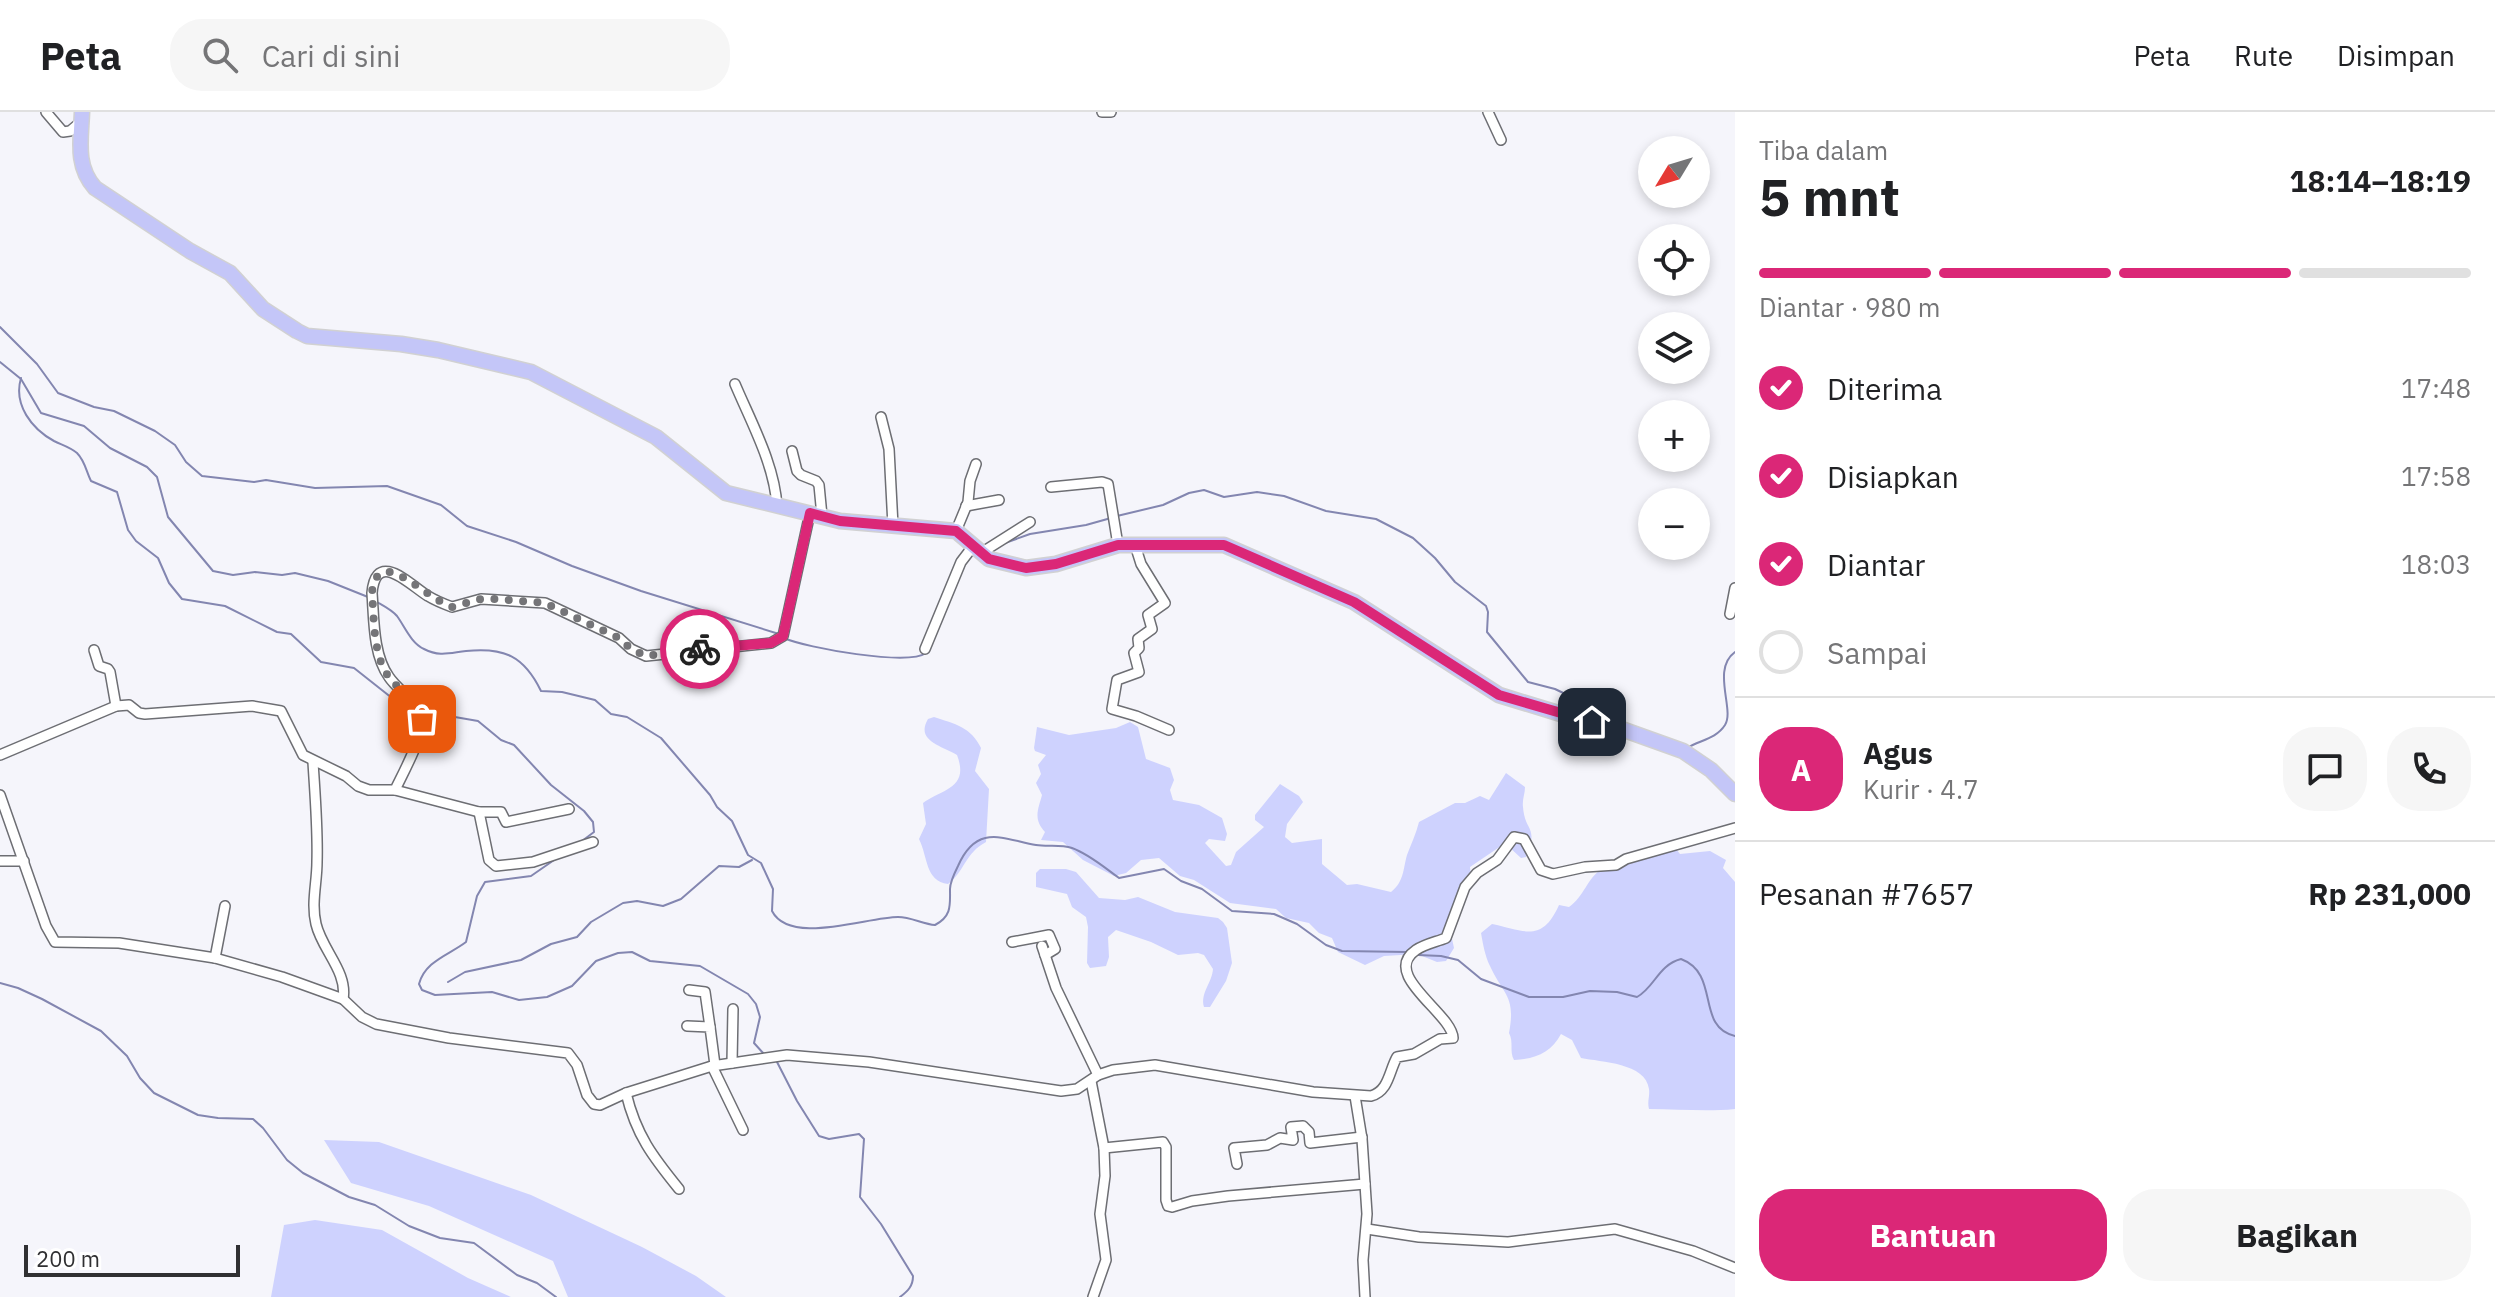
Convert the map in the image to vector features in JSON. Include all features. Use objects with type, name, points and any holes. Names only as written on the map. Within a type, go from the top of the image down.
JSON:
[{"type":"main road","points":[[82,117],[81,161],[88,180],[95,188],[230,273],[263,309],[307,336],[438,350],[531,372],[656,437],[721,490],[840,521],[956,531],[989,559],[1003,564],[1026,568],[1056,564],[1118,545],[1215,543],[1242,551],[1354,602],[1499,695],[1616,727],[1683,751],[1711,770],[1735,794]]},
{"type":"street","points":[[46,112],[63,132],[70,131],[82,117]]},
{"type":"street","points":[[1102,112],[1111,112]]},
{"type":"street","points":[[1488,112],[1501,140]]},
{"type":"street","points":[[735,384],[775,488],[777,507]]},
{"type":"street","points":[[881,417],[889,449],[893,526]]},
{"type":"street","points":[[395,790],[412,753],[422,719],[419,709],[389,678],[381,661],[372,593],[377,575],[386,571],[395,573],[428,596],[452,607],[481,599],[545,603],[619,638],[631,649],[646,656],[771,643],[783,636],[816,514],[819,485],[797,471],[792,451]]},
{"type":"street","points":[[956,531],[966,506],[976,464]]},
{"type":"street","points":[[1051,487],[1108,484],[1118,545]]},
{"type":"street","points":[[966,506],[999,500]]},
{"type":"street","points":[[925,649],[961,562],[978,549],[1030,522]]},
{"type":"street","points":[[1135,545],[1141,564],[1165,603],[1148,615],[1152,629],[1138,639],[1139,648],[1134,653],[1139,672],[1117,680],[1112,709],[1169,730]]},
{"type":"street","points":[[1730,614],[1735,588]]},
{"type":"street","points":[[94,650],[99,666],[110,672],[116,706]]},
{"type":"street","points":[[0,755],[116,706],[129,705],[145,714],[252,706],[273,708],[285,716],[300,752],[363,788],[395,790],[479,812],[501,812],[505,821],[510,822],[569,809]]},
{"type":"street","points":[[313,762],[317,864],[313,893],[315,915],[326,951],[343,979],[343,999]]},
{"type":"street","points":[[0,795],[46,926],[55,942],[119,943],[215,958],[343,999],[362,1017],[376,1024],[492,1045],[568,1053],[577,1065],[591,1101],[600,1105],[626,1093],[714,1065],[787,1055],[869,1062],[1061,1091],[1077,1089],[1113,1070],[1155,1065],[1313,1092],[1355,1096],[1380,1093],[1397,1057],[1414,1054],[1440,1039],[1453,1038],[1450,1027],[1411,982],[1407,959],[1420,948],[1446,938],[1465,887],[1477,873],[1497,860],[1514,837],[1524,839],[1541,870],[1553,874],[1585,867],[1616,865],[1636,856],[1735,828]]},
{"type":"street","points":[[479,812],[489,860],[496,866],[533,862],[593,842]]},
{"type":"street","points":[[0,861],[24,861]]},
{"type":"street","points":[[215,958],[225,906]]},
{"type":"street","points":[[1012,942],[1049,935],[1055,949],[1044,950],[1056,988],[1095,1078],[1104,1148],[1105,1176],[1100,1214],[1105,1267],[1100,1272],[1093,1297]]},
{"type":"street","points":[[689,990],[705,992],[714,1065],[743,1130]]},
{"type":"street","points":[[732,1063],[733,1009]]},
{"type":"street","points":[[687,1026],[710,1027]]},
{"type":"street","points":[[626,1093],[631,1115],[647,1149],[679,1189]]},
{"type":"street","points":[[1355,1096],[1365,1184],[1365,1297]]},
{"type":"street","points":[[1237,1164],[1234,1148],[1267,1145],[1280,1138],[1293,1140],[1291,1127],[1303,1126],[1309,1132],[1310,1143],[1362,1137]]},
{"type":"street","points":[[1104,1148],[1163,1142],[1166,1147],[1166,1200],[1172,1207],[1228,1196],[1365,1184]]},
{"type":"street","points":[[1367,1229],[1419,1237],[1508,1242],[1615,1229],[1693,1251],[1735,1268]]},
{"type":"shaded area","points":[[934,717],[962,727],[977,741],[981,748],[975,771],[989,789],[986,842],[974,851],[948,884],[931,873],[919,839],[926,824],[923,803],[952,786],[960,775],[957,755],[932,742],[925,733],[928,719]]},
{"type":"shaded area","points":[[1130,722],[1138,727],[1146,759],[1170,768],[1174,780],[1170,790],[1173,800],[1199,805],[1222,818],[1227,834],[1225,841],[1209,839],[1205,843],[1226,866],[1231,865],[1236,852],[1264,827],[1255,820],[1255,815],[1280,784],[1303,802],[1287,824],[1285,837],[1292,843],[1322,839],[1322,864],[1347,885],[1357,884],[1391,892],[1401,880],[1419,822],[1455,803],[1465,803],[1480,796],[1489,800],[1506,773],[1525,787],[1523,807],[1531,834],[1530,847],[1526,857],[1521,858],[1508,846],[1501,846],[1470,867],[1471,877],[1451,934],[1454,948],[1446,961],[1437,962],[1417,954],[1384,956],[1365,965],[1338,952],[1332,938],[1319,933],[1309,923],[1286,918],[1276,909],[1230,903],[1194,880],[1180,876],[1159,858],[1141,860],[1126,873],[1114,876],[1083,860],[1063,842],[1041,840],[1045,832],[1038,814],[1042,795],[1036,783],[1041,774],[1038,765],[1046,755],[1034,748],[1037,727],[1069,735],[1116,728]]},
{"type":"shaded area","points":[[1676,849],[1680,854],[1710,851],[1726,860],[1723,868],[1735,882],[1735,1109],[1649,1109],[1649,1089],[1640,1074],[1621,1065],[1581,1058],[1572,1040],[1561,1034],[1542,1054],[1514,1060],[1509,1033],[1510,1003],[1483,946],[1481,933],[1492,924],[1523,931],[1539,930],[1553,917],[1559,905],[1569,907],[1574,903],[1602,869]]},
{"type":"shaded area","points":[[1040,869],[1076,872],[1099,898],[1125,900],[1138,897],[1175,912],[1218,918],[1223,922],[1227,928],[1232,963],[1226,981],[1210,1007],[1204,1007],[1203,1002],[1213,969],[1204,955],[1198,953],[1178,955],[1116,930],[1108,937],[1106,966],[1090,968],[1087,963],[1086,917],[1072,907],[1067,894],[1036,887],[1036,873]]},
{"type":"shaded area","points":[[324,1140],[379,1142],[531,1195],[642,1247],[696,1276],[726,1297],[568,1297],[553,1261],[429,1206],[351,1183]]},
{"type":"shaded area","points":[[315,1220],[382,1230],[468,1278],[511,1297],[271,1297],[284,1225]]},
{"type":"waterway","points":[[0,327],[37,364],[58,393],[114,411],[155,431],[175,445],[186,462],[202,476],[254,482],[266,480],[315,488],[387,486],[441,505],[467,526],[516,542],[572,566],[779,634]]},
{"type":"waterway","points":[[0,362],[21,379],[41,413],[84,426],[110,448],[147,467],[157,477],[168,517],[213,571],[233,575],[295,573],[328,581],[368,597]]},
{"type":"waterway","points":[[21,378],[20,398],[26,415],[46,436],[77,453],[91,481],[117,492],[128,530],[136,541],[158,558],[169,583],[182,599],[225,606],[277,632],[291,634],[321,662],[354,668],[397,702],[412,708]]},
{"type":"waterway","points":[[1117,516],[1163,505],[1204,490],[1224,497],[1257,492],[1284,496],[1326,511],[1376,519],[1413,538],[1455,582],[1486,606],[1487,632],[1528,682],[1555,689],[1582,702],[1587,696],[1607,705],[1608,715]]},
{"type":"waterway","points":[[1005,543],[1030,534],[1111,518]]},
{"type":"waterway","points":[[377,602],[395,614],[412,639],[424,649],[440,654],[479,650],[511,656],[527,669],[541,691],[562,692],[595,700],[611,714],[627,717],[661,738],[732,821],[748,855],[761,863],[773,889],[772,911],[781,921],[795,927],[830,927],[898,917],[935,925],[947,914],[951,883],[965,853],[982,839],[992,837],[1072,848],[1091,857],[1119,878],[1164,869],[1181,881],[1202,889],[1232,911],[1274,914],[1342,951],[1408,952]]},
{"type":"waterway","points":[[784,638],[834,651],[879,657],[899,658],[926,653]]},
{"type":"waterway","points":[[1687,748],[1712,736],[1725,725],[1725,668],[1735,652]]},
{"type":"waterway","points":[[426,712],[478,721],[501,740],[514,745],[551,785],[593,822],[594,832],[578,844]]},
{"type":"waterway","points":[[557,858],[531,876],[485,882],[477,896],[466,942],[426,970],[419,984],[422,990],[435,995],[492,992],[519,1000],[547,997],[572,986],[596,961],[618,953],[632,952],[650,961],[700,966],[748,994],[756,1004],[760,1017],[754,1043],[764,1054]]},
{"type":"waterway","points":[[448,982],[465,972],[521,960],[551,944],[577,937],[591,922],[623,903],[637,901],[663,906],[681,899],[719,866],[739,867],[752,860]]},
{"type":"waterway","points":[[1418,955],[1458,960],[1481,979],[1529,997],[1563,997],[1590,991],[1617,992],[1637,997],[1667,966],[1681,959],[1693,966],[1701,976],[1715,1022],[1723,1031],[1735,1036]]},
{"type":"waterway","points":[[0,983],[42,999],[101,1031],[127,1056],[140,1078],[154,1093],[198,1115],[253,1119],[287,1160],[303,1173],[349,1197],[375,1205],[409,1226],[440,1238],[474,1243],[517,1275],[537,1283],[556,1297]]},
{"type":"waterway","points":[[776,1060],[819,1136],[829,1139],[859,1134],[864,1139],[860,1197],[913,1276],[910,1288],[900,1297]]},
{"type":"way so far","points":[[422,719],[419,709],[389,678],[381,661],[372,593],[373,581],[386,571],[401,576],[428,596],[452,607],[458,608],[481,599],[545,603],[619,638],[631,649],[646,656],[700,649]]},
{"type":"route","points":[[700,649],[771,643],[783,636],[810,513],[840,521],[956,531],[985,557],[1026,568],[1056,564],[1118,545],[1215,543],[1242,551],[1354,602],[1499,695],[1592,722]]}]
